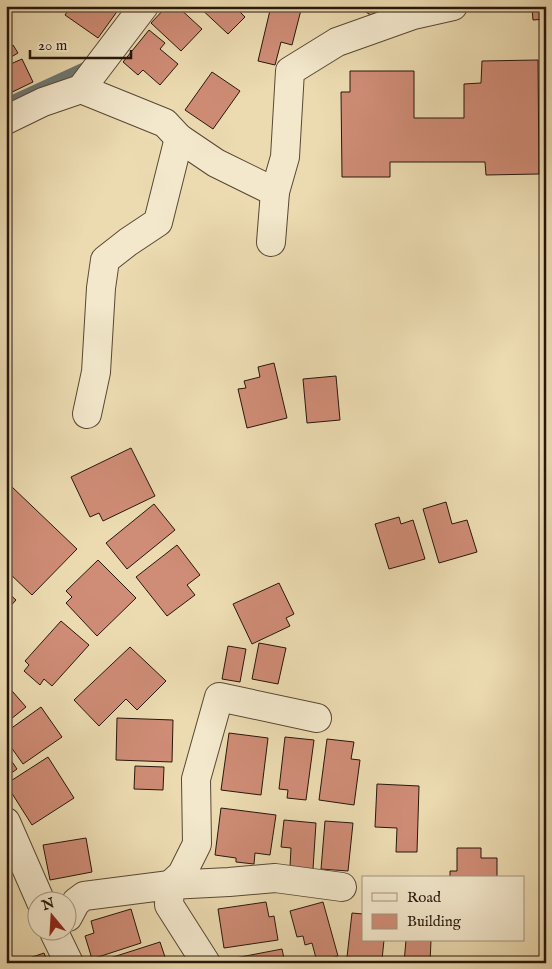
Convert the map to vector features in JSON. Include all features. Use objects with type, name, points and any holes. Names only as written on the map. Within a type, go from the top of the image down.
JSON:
[{"type":"street","points":[[6,120],[44,102],[81,89],[144,6]]},
{"type":"street","points":[[271,242],[275,192],[285,157],[290,71],[337,42],[415,10],[453,6]]},
{"type":"street","points":[[81,89],[165,123],[179,138],[216,163],[275,192]]},
{"type":"street","points":[[87,414],[96,372],[100,288],[105,260],[158,222],[179,138]]},
{"type":"street","points":[[206,963],[170,905],[170,886],[182,874],[197,844],[196,779],[219,697],[317,718]]},
{"type":"street","points":[[6,822],[37,892]]},
{"type":"street","points":[[78,900],[84,896],[170,886],[275,878],[342,887]]},
{"type":"street","points":[[63,942],[69,963]]},
{"type":"building","points":[[71,6],[121,6],[98,38],[65,15]]},
{"type":"building","points":[[167,6],[177,6],[202,29],[181,51],[151,23]]},
{"type":"building","points":[[198,6],[234,6],[245,17],[228,34]]},
{"type":"building","points":[[271,6],[302,6],[292,45],[281,42],[275,65],[258,61]]},
{"type":"building","points":[[357,6],[378,6],[372,16]]},
{"type":"building","points":[[546,7],[546,19],[533,20],[532,8]]},
{"type":"building","points":[[149,30],[165,43],[160,49],[178,64],[160,85],[143,70],[138,75],[123,62]]},
{"type":"building","points":[[13,45],[18,53],[6,60],[6,48]]},
{"type":"building","points":[[22,59],[33,82],[6,95],[6,66]]},
{"type":"building","points":[[538,60],[539,174],[486,175],[485,162],[390,162],[390,177],[342,177],[341,92],[350,92],[350,71],[414,71],[414,118],[464,118],[464,84],[481,83],[482,61]]},
{"type":"building","points":[[212,72],[240,91],[213,129],[185,110]]},
{"type":"building","points":[[274,363],[287,418],[247,428],[238,389],[246,388],[244,381],[260,377],[258,367]]},
{"type":"building","points":[[336,376],[340,420],[307,423],[303,379]]},
{"type":"building","points":[[131,448],[155,496],[103,521],[99,513],[90,517],[71,477]]},
{"type":"building","points":[[11,486],[77,549],[32,595],[6,570],[6,490]]},
{"type":"building","points":[[446,502],[452,524],[467,520],[477,552],[439,563],[423,509]]},
{"type":"building","points":[[154,504],[175,530],[127,569],[106,543]]},
{"type":"building","points":[[399,517],[401,524],[413,520],[425,559],[389,569],[375,524]]},
{"type":"building","points":[[177,545],[200,575],[187,585],[195,595],[167,616],[136,577]]},
{"type":"building","points":[[98,560],[136,598],[97,636],[66,603],[72,597],[66,591]]},
{"type":"building","points":[[279,583],[294,614],[286,618],[290,626],[252,644],[233,604]]},
{"type":"building","points":[[6,591],[16,600],[6,611]]},
{"type":"building","points":[[61,621],[89,645],[52,686],[44,679],[40,685],[24,671],[29,665],[25,661]]},
{"type":"building","points":[[259,643],[286,648],[278,684],[252,679]]},
{"type":"building","points":[[228,646],[246,649],[240,682],[222,679]]},
{"type":"building","points":[[130,647],[166,681],[137,710],[126,699],[99,726],[74,700]]},
{"type":"building","points":[[6,684],[26,707],[6,723]]},
{"type":"building","points":[[41,707],[62,737],[23,764],[6,740],[6,732]]},
{"type":"building","points":[[117,718],[173,720],[172,762],[116,760]]},
{"type":"building","points":[[229,733],[268,738],[261,795],[221,790]]},
{"type":"building","points":[[285,737],[314,740],[306,800],[287,798],[288,790],[279,789]]},
{"type":"building","points":[[327,739],[354,742],[351,759],[360,760],[354,805],[319,800]]},
{"type":"building","points":[[6,753],[17,769],[6,777]]},
{"type":"building","points":[[48,757],[74,798],[32,825],[6,784]]},
{"type":"building","points":[[135,766],[164,767],[163,790],[134,789]]},
{"type":"building","points":[[377,784],[419,786],[417,852],[396,852],[397,828],[375,827]]},
{"type":"building","points":[[221,808],[276,815],[270,855],[255,853],[254,864],[236,862],[236,858],[215,855]]},
{"type":"building","points":[[284,820],[316,823],[313,869],[290,867],[291,848],[281,847]]},
{"type":"building","points":[[325,821],[353,823],[348,871],[321,869]]},
{"type":"building","points":[[86,838],[92,872],[50,880],[43,845]]},
{"type":"building","points":[[457,848],[481,848],[481,858],[497,858],[497,876],[450,876],[450,871],[457,871]]},
{"type":"building","points":[[266,902],[269,917],[274,916],[278,940],[224,948],[218,909]]},
{"type":"building","points":[[323,902],[338,956],[317,962],[312,943],[305,945],[303,936],[297,937],[290,911]]},
{"type":"building","points":[[131,909],[141,943],[92,959],[85,936],[94,933],[91,921]]},
{"type":"building","points":[[352,913],[362,914],[362,942],[384,942],[382,960],[347,957]]},
{"type":"building","points":[[160,942],[167,963],[111,963],[110,958]]},
{"type":"building","points":[[406,942],[431,942],[430,963],[404,963]]},
{"type":"building","points":[[282,949],[285,963],[231,963],[230,959]]},
{"type":"building","points":[[44,953],[48,963],[15,963]]},
{"type":"waterway","points":[[6,103],[90,63]]}]
